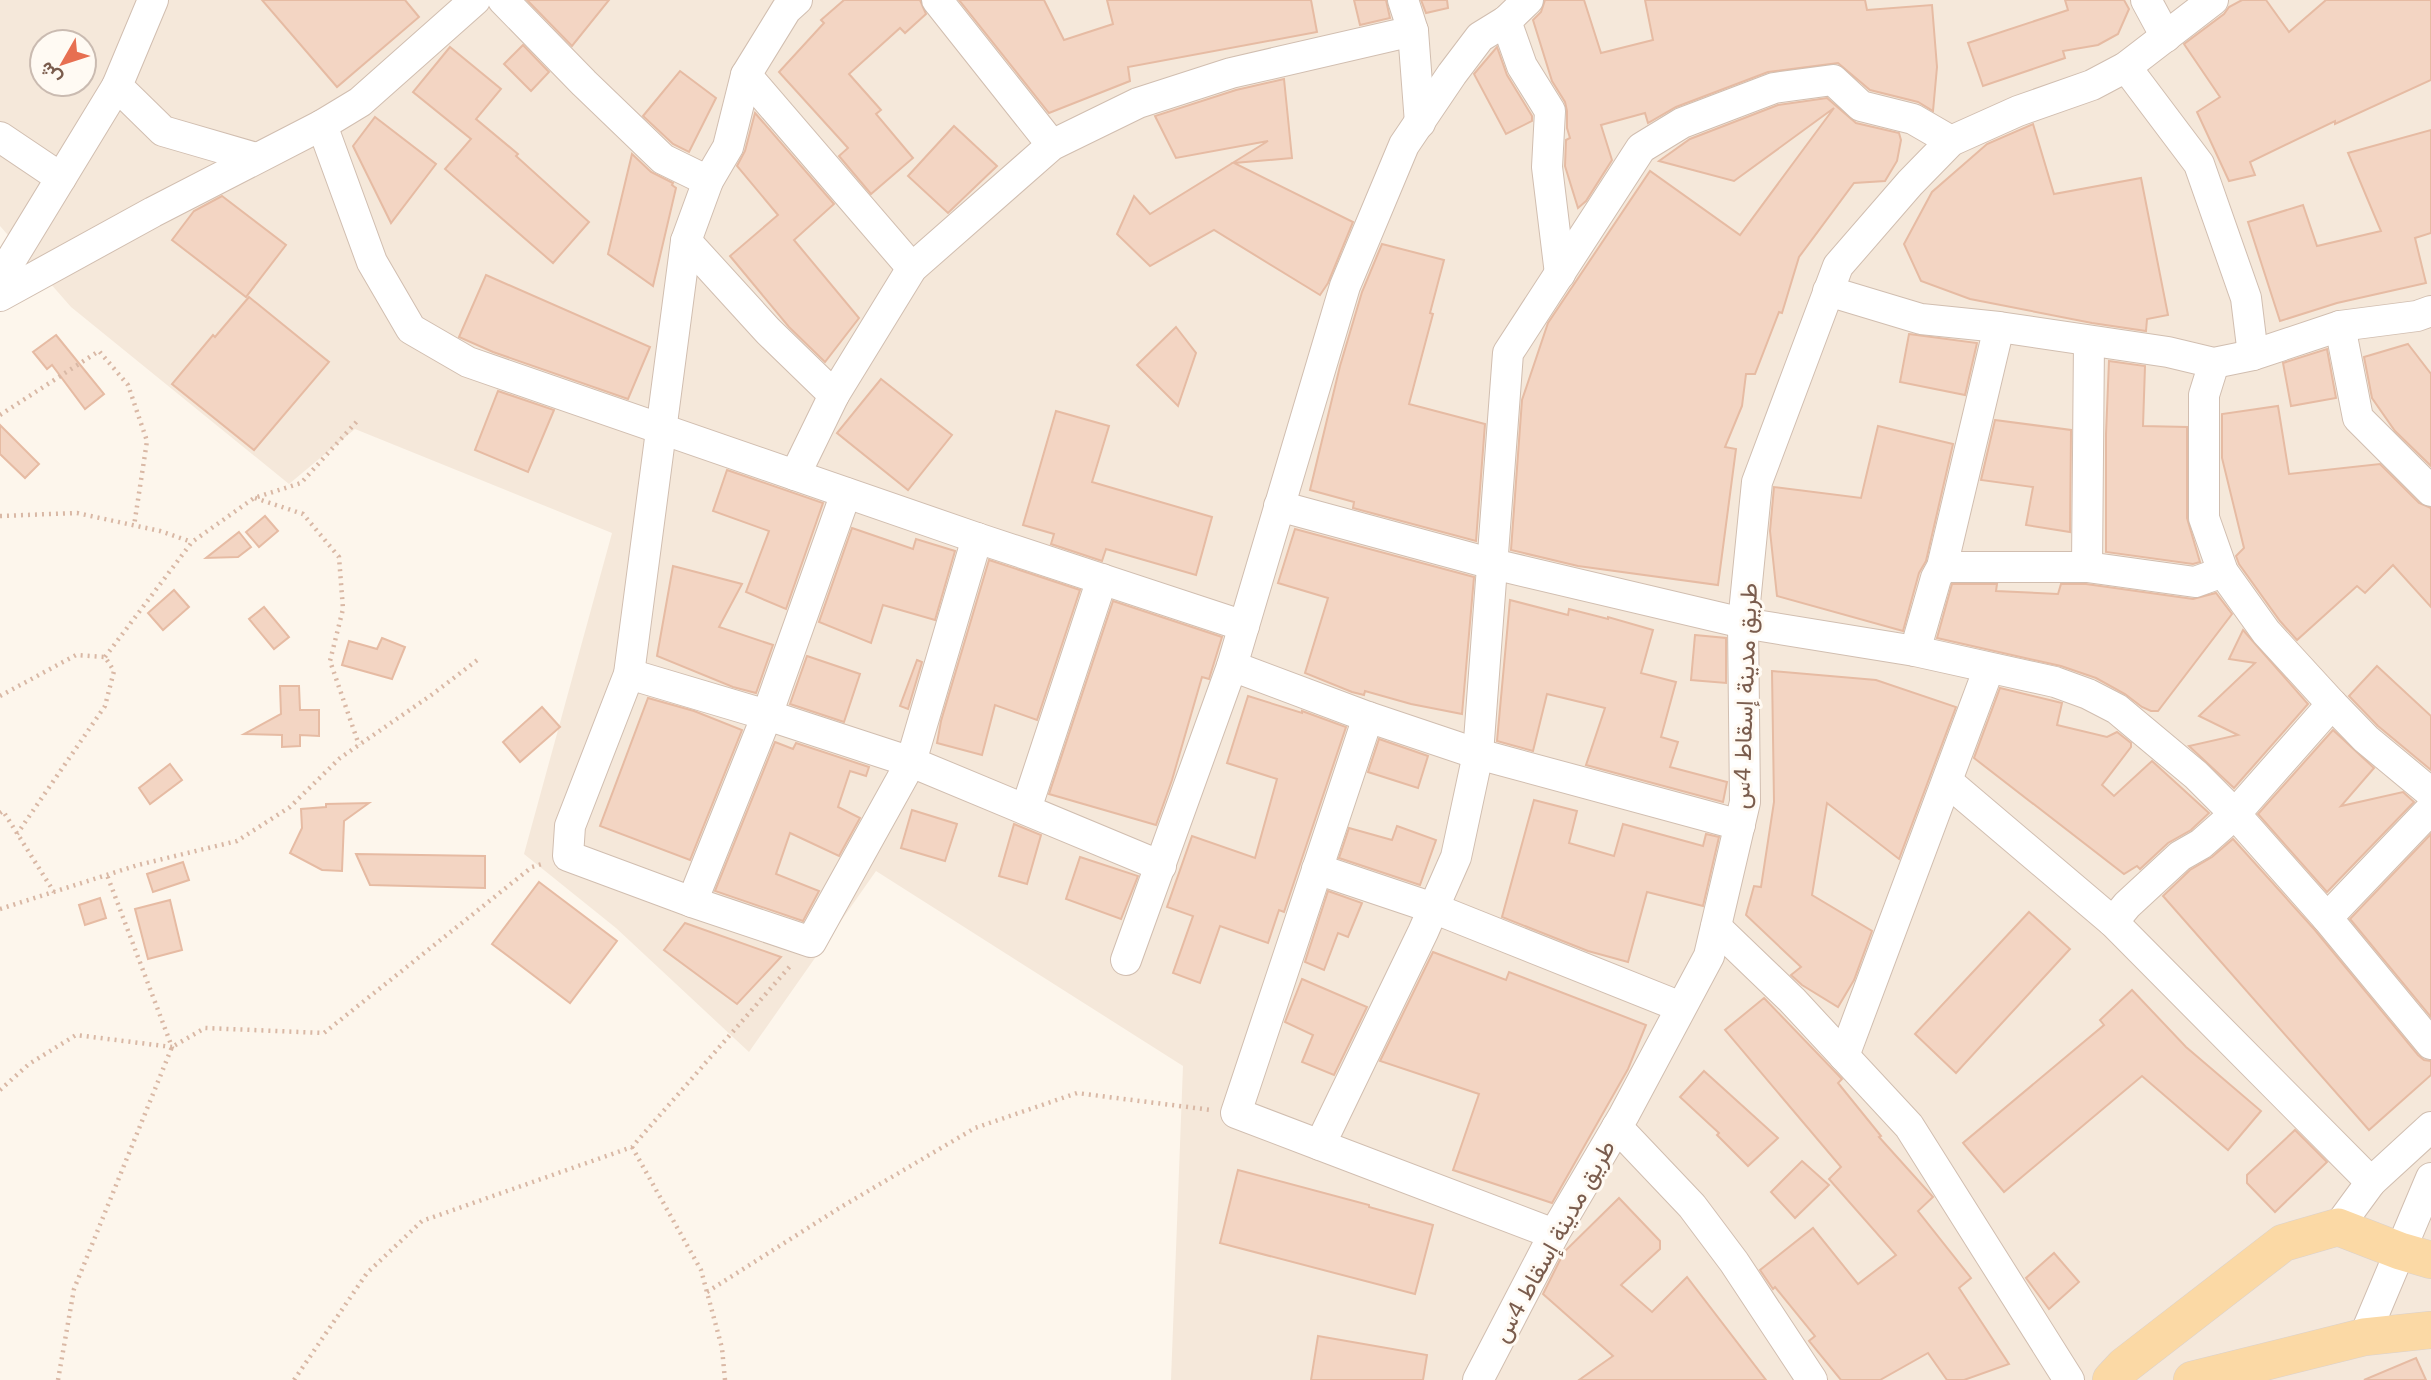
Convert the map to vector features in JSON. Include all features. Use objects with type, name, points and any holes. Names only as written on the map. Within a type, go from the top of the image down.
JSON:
[{"type":"main road","points":[[2111,1380],[2283,1243],[2338,1227],[2415,1255]]},
{"type":"main road","points":[[2192,1380],[2364,1337],[2431,1330]]},
{"type":"street","points":[[0,278],[117,86],[153,0]]},
{"type":"street","points":[[0,296],[322,125],[360,102],[475,0]]},
{"type":"street","points":[[503,0],[663,159],[708,181]]},
{"type":"street","points":[[797,0],[786,10],[746,75],[728,147],[708,181],[686,241],[629,674],[570,826],[568,856],[811,942],[911,762],[977,538]]},
{"type":"street","points":[[937,0],[1052,145]]},
{"type":"street","points":[[1403,0],[1413,31],[1420,123]]},
{"type":"street","points":[[1126,960],[1232,666],[1345,286],[1405,145],[1480,37],[1506,21],[1528,0]]},
{"type":"street","points":[[2146,0],[2166,37]]},
{"type":"street","name":"طريق مدينة إسقاط 4س","points":[[1478,1380],[1554,1234],[1617,1127],[1709,956],[1745,802],[1743,623],[1758,482],[1838,266],[1909,183],[1951,141],[2018,111],[2092,85],[2126,67],[2213,0]]},
{"type":"street","points":[[1506,21],[1522,66],[1550,111],[1547,167],[1560,274]]},
{"type":"street","points":[[795,475],[834,394],[912,268],[1052,145],[1138,103],[1220,76],[1413,31]]},
{"type":"street","points":[[2126,67],[2199,164],[2246,298],[2253,355]]},
{"type":"street","points":[[746,75],[912,268]]},
{"type":"street","points":[[1320,1145],[1456,857],[1478,754],[1508,353],[1641,148],[1682,122],[1774,88],[1833,80],[1861,106],[1913,119],[1951,141]]},
{"type":"street","points":[[117,86],[163,131],[256,158]]},
{"type":"street","points":[[322,125],[372,262],[411,329],[468,362],[977,538],[1244,626]]},
{"type":"street","points":[[0,137],[61,178]]},
{"type":"street","points":[[686,241],[768,331],[834,394]]},
{"type":"street","points":[[1828,291],[1921,319],[1999,327],[2168,352],[2214,363],[2253,355],[2340,326],[2417,316],[2431,311]]},
{"type":"street","points":[[2340,326],[2358,418],[2431,491]]},
{"type":"street","points":[[1915,651],[1936,578],[1942,567],[1999,327]]},
{"type":"street","points":[[2087,567],[2090,341]]},
{"type":"street","points":[[2214,363],[2204,395],[2204,518],[2223,572],[2266,632],[2332,704],[2366,739],[2431,793]]},
{"type":"street","points":[[692,902],[766,715],[846,493]]},
{"type":"street","points":[[1279,506],[1493,564],[1743,623],[1915,651],[2055,682],[2088,694],[2117,709],[2196,775],[2235,814],[2327,918],[2431,1044]]},
{"type":"street","points":[[1942,567],[2087,567],[2195,582],[2223,572]]},
{"type":"street","points":[[1026,808],[1102,579]]},
{"type":"street","points":[[1232,666],[1368,717],[1478,754],[1740,825]]},
{"type":"street","points":[[1844,1056],[1989,668]]},
{"type":"street","points":[[629,674],[911,762],[1161,866]]},
{"type":"street","points":[[2113,922],[2127,905],[2179,856],[2201,844],[2235,814],[2332,704]]},
{"type":"street","points":[[1368,717],[1236,1113],[1554,1234]]},
{"type":"street","points":[[1948,782],[2113,922],[2371,1182]]},
{"type":"street","points":[[2327,918],[2431,809]]},
{"type":"street","points":[[1317,869],[1433,908],[1681,1007]]},
{"type":"street","points":[[1716,927],[1792,1000],[1909,1126],[2069,1380]]},
{"type":"street","points":[[1617,1127],[1692,1206],[1734,1262],[1812,1380]]},
{"type":"street","points":[[2338,1227],[2371,1182],[2431,1127]]},
{"type":"street","points":[[2364,1337],[2415,1255],[2431,1178]]},
{"type":"path","points":[[0,415],[99,351],[128,385],[147,441],[134,526]]},
{"type":"path","points":[[105,657],[192,542],[254,498],[301,483],[359,419]]},
{"type":"path","points":[[254,498],[303,514],[339,557],[343,609],[330,661],[359,745]]},
{"type":"path","points":[[1,514],[77,513],[192,542]]},
{"type":"path","points":[[0,696],[76,655],[105,657]]},
{"type":"path","points":[[17,834],[106,706],[114,671],[105,657]]},
{"type":"path","points":[[0,909],[192,850],[237,841],[290,807],[340,758],[481,657]]},
{"type":"path","points":[[0,813],[3,811],[54,892]]},
{"type":"path","points":[[0,1090],[29,1064],[76,1035],[172,1047],[205,1028],[324,1032],[532,867],[568,856]]},
{"type":"path","points":[[58,1380],[74,1289],[172,1047],[107,875]]},
{"type":"path","points":[[294,1380],[367,1273],[422,1221],[632,1147],[811,942]]},
{"type":"path","points":[[707,1292],[975,1128],[1077,1093],[1236,1113]]},
{"type":"path","points":[[632,1147],[701,1270],[722,1348],[725,1380]]},
{"type":"shaded area","points":[[0,0],[2431,0],[2431,1380],[1171,1380],[1183,1066],[876,871],[749,1052],[616,928],[524,854],[612,533],[355,429],[289,484],[71,307],[0,226]]},
{"type":"building","points":[[262,0],[405,0],[419,17],[337,87]]},
{"type":"building","points":[[527,0],[609,0],[572,46]]},
{"type":"building","points":[[844,0],[920,0],[926,14],[905,33],[900,28],[849,74],[881,110],[876,114],[913,158],[871,194],[839,156],[848,148],[779,72],[824,23],[821,20]]},
{"type":"building","points":[[959,0],[1044,0],[1064,40],[1113,24],[1107,0],[1311,0],[1317,32],[1128,67],[1130,81],[1049,113]]},
{"type":"building","points":[[1354,0],[1386,0],[1390,18],[1360,25]]},
{"type":"building","points":[[1421,0],[1447,0],[1448,8],[1426,13]]},
{"type":"building","points":[[1545,0],[1584,0],[1601,53],[1653,40],[1645,0],[1865,0],[1867,10],[1932,5],[1937,67],[1933,111],[1918,102],[1870,90],[1838,63],[1768,72],[1676,107],[1648,123],[1645,113],[1601,125],[1612,160],[1586,201],[1578,208],[1565,166],[1566,140],[1570,138],[1565,102],[1552,81],[1533,20],[1541,12]]},
{"type":"building","points":[[2065,0],[2124,0],[2129,9],[2118,34],[2098,45],[2063,51],[2065,58],[1983,86],[1968,43],[2068,10]]},
{"type":"building","points":[[2242,0],[2266,0],[2289,32],[2326,0],[2431,0],[2431,80],[2335,124],[2335,121],[2250,162],[2255,175],[2229,181],[2197,112],[2220,97],[2184,44],[2224,14],[2229,7]]},
{"type":"building","points":[[523,45],[549,72],[531,91],[504,64]]},
{"type":"building","points":[[450,47],[501,89],[476,119],[518,154],[516,156],[589,222],[553,263],[445,169],[471,139],[413,92]]},
{"type":"building","points":[[1497,47],[1507,75],[1532,116],[1532,121],[1506,134],[1474,74]]},
{"type":"building","points":[[680,71],[716,98],[689,152],[673,144],[643,116]]},
{"type":"building","points":[[1284,79],[1292,158],[1234,163],[1353,222],[1328,283],[1320,295],[1214,230],[1150,266],[1117,234],[1134,196],[1150,214],[1268,141],[1176,158],[1155,116],[1236,90]]},
{"type":"building","points":[[1827,98],[1856,123],[1899,133],[1901,140],[1897,161],[1885,181],[1854,183],[1799,257],[1782,313],[1779,312],[1755,374],[1746,374],[1742,406],[1725,447],[1736,449],[1718,585],[1578,566],[1511,550],[1522,400],[1548,323],[1650,171],[1740,235],[1834,108],[1734,181],[1659,161],[1690,139],[1778,105]]},
{"type":"building","points":[[755,113],[834,204],[794,240],[859,318],[825,362],[789,327],[730,256],[778,215],[737,166],[745,151]]},
{"type":"building","points":[[375,117],[436,164],[391,223],[353,146]]},
{"type":"building","points":[[2033,124],[2054,194],[2141,178],[2168,315],[2147,319],[2146,331],[1970,299],[1921,281],[1904,244],[1932,192],[1987,144]]},
{"type":"building","points":[[954,126],[997,166],[948,213],[908,176]]},
{"type":"building","points":[[2431,130],[2431,233],[2415,238],[2426,283],[2337,303],[2280,321],[2248,222],[2303,205],[2317,246],[2381,231],[2348,153]]},
{"type":"building","points":[[632,154],[651,172],[673,183],[676,188],[653,286],[608,254]]},
{"type":"building","points":[[222,196],[286,245],[246,297],[172,240],[194,211]]},
{"type":"building","points":[[1382,244],[1444,260],[1409,404],[1485,424],[1476,541],[1353,508],[1354,502],[1310,490],[1340,366],[1362,292]]},
{"type":"building","points":[[486,275],[650,347],[628,399],[493,352],[459,337]]},
{"type":"building","points":[[249,297],[329,362],[254,450],[172,384]]},
{"type":"building","points":[[1176,327],[1196,353],[1178,406],[1137,365]]},
{"type":"building","points":[[1909,334],[1977,343],[1965,395],[1900,382]]},
{"type":"building","points":[[56,335],[104,394],[85,409],[52,365],[47,369],[33,352]]},
{"type":"building","points":[[2408,344],[2431,374],[2431,466],[2395,431],[2372,398],[2364,357]]},
{"type":"building","points":[[2327,349],[2336,398],[2291,406],[2283,363]]},
{"type":"building","points":[[2109,361],[2145,366],[2143,426],[2187,427],[2187,518],[2200,562],[2193,564],[2106,552]]},
{"type":"building","points":[[881,379],[952,435],[908,490],[837,433]]},
{"type":"building","points":[[498,391],[554,410],[528,472],[475,450]]},
{"type":"building","points":[[2278,406],[2289,474],[2380,464],[2419,503],[2431,508],[2431,607],[2393,565],[2365,593],[2357,586],[2297,640],[2280,621],[2236,556],[2244,548],[2222,458],[2222,414]]},
{"type":"building","points":[[1056,411],[1109,426],[1092,482],[1212,517],[1196,575],[1106,549],[1102,561],[1051,544],[1054,534],[1023,525]]},
{"type":"building","points":[[1995,420],[2071,430],[2070,532],[2026,525],[2033,487],[1981,480]]},
{"type":"building","points":[[0,425],[39,464],[25,478],[0,454]]},
{"type":"building","points":[[1878,426],[1953,444],[1926,561],[1919,573],[1903,631],[1777,596],[1770,531],[1774,487],[1861,498]]},
{"type":"building","points":[[727,470],[823,503],[786,609],[746,592],[769,531],[713,511]]},
{"type":"building","points":[[265,516],[278,531],[259,547],[246,532]]},
{"type":"building","points":[[852,528],[913,549],[916,539],[955,551],[935,620],[883,605],[871,643],[819,622]]},
{"type":"building","points":[[1295,529],[1474,577],[1462,714],[1365,691],[1364,695],[1352,692],[1305,673],[1328,598],[1278,583]]},
{"type":"building","points":[[239,532],[251,547],[238,557],[206,558]]},
{"type":"building","points":[[989,560],[1080,590],[1037,720],[995,705],[982,755],[937,743],[941,721]]},
{"type":"building","points":[[673,566],[742,584],[719,627],[773,645],[756,693],[733,687],[657,656]]},
{"type":"building","points":[[1952,584],[1997,584],[1996,591],[2058,594],[2061,584],[2086,584],[2193,599],[2216,593],[2232,614],[2158,711],[2151,711],[2096,678],[2061,666],[1937,638]]},
{"type":"building","points":[[174,590],[189,607],[163,630],[148,613]]},
{"type":"building","points":[[1510,600],[1568,615],[1569,609],[1608,617],[1653,630],[1641,673],[1676,682],[1661,737],[1678,742],[1670,767],[1727,782],[1723,802],[1586,765],[1605,708],[1547,694],[1533,751],[1497,741]]},
{"type":"building","points":[[1113,601],[1222,637],[1209,679],[1202,677],[1156,825],[1049,794]]},
{"type":"building","points":[[264,607],[289,637],[274,649],[249,619]]},
{"type":"building","points":[[2243,630],[2308,704],[2234,788],[2189,746],[2238,735],[2199,716],[2255,663],[2229,659]]},
{"type":"building","points":[[1695,635],[1726,638],[1726,683],[1691,680]]},
{"type":"building","points":[[382,638],[405,647],[392,679],[342,665],[349,641],[377,649]]},
{"type":"building","points":[[807,656],[860,674],[844,722],[790,704]]},
{"type":"building","points":[[917,660],[922,662],[908,709],[900,706]]},
{"type":"building","points":[[2377,666],[2431,716],[2431,770],[2378,726],[2349,696]]},
{"type":"building","points":[[1772,671],[1876,680],[1956,707],[1899,859],[1827,803],[1812,895],[1872,931],[1854,980],[1838,1007],[1791,975],[1801,967],[1746,915],[1754,886],[1761,887],[1774,802]]},
{"type":"building","points":[[280,686],[299,686],[300,710],[319,710],[319,736],[300,735],[300,746],[282,747],[282,735],[244,734],[281,714]]},
{"type":"building","points":[[2000,688],[2062,703],[2057,725],[2107,737],[2117,732],[2131,743],[2131,747],[2102,785],[2114,796],[2152,761],[2209,813],[2191,830],[2168,843],[2140,869],[2137,866],[2124,874],[1974,758]]},
{"type":"building","points":[[1248,696],[1346,727],[1284,912],[1279,910],[1268,943],[1220,926],[1200,983],[1173,973],[1193,916],[1167,907],[1192,836],[1255,858],[1277,779],[1227,763]]},
{"type":"building","points":[[648,698],[694,711],[742,730],[690,860],[600,826]]},
{"type":"building","points":[[542,707],[560,727],[520,762],[503,742]]},
{"type":"building","points":[[2333,730],[2374,768],[2341,806],[2403,792],[2414,802],[2327,892],[2258,814]]},
{"type":"building","points":[[1379,739],[1428,756],[1418,788],[1368,772]]},
{"type":"building","points":[[775,742],[793,749],[796,743],[869,767],[866,776],[850,771],[838,807],[860,818],[839,856],[790,833],[776,874],[819,891],[803,921],[715,891]]},
{"type":"building","points":[[170,764],[182,780],[150,804],[139,788]]},
{"type":"building","points":[[1534,800],[1577,811],[1569,843],[1614,856],[1623,824],[1703,846],[1706,834],[1719,837],[1703,906],[1647,892],[1628,962],[1588,951],[1502,917]]},
{"type":"building","points":[[369,803],[344,821],[342,871],[322,870],[290,853],[302,828],[301,809],[326,807],[326,804]]},
{"type":"building","points":[[912,810],[957,824],[945,861],[901,848]]},
{"type":"building","points":[[1014,824],[1041,835],[1027,884],[999,876]]},
{"type":"building","points":[[1397,826],[1436,840],[1420,885],[1339,858],[1349,828],[1392,840]]},
{"type":"building","points":[[2431,834],[2431,1017],[2350,919]]},
{"type":"building","points":[[2233,839],[2314,929],[2418,1055],[2431,1061],[2431,1075],[2369,1130],[2163,896],[2190,870],[2212,857]]},
{"type":"building","points":[[356,854],[485,856],[485,888],[370,885]]},
{"type":"building","points":[[1080,857],[1138,876],[1121,919],[1066,899]]},
{"type":"building","points":[[183,862],[189,880],[153,892],[147,874]]},
{"type":"building","points":[[539,882],[617,941],[570,1003],[492,944]]},
{"type":"building","points":[[1328,891],[1362,903],[1348,937],[1338,933],[1324,970],[1305,962]]},
{"type":"building","points":[[100,898],[106,918],[85,925],[79,905]]},
{"type":"building","points":[[170,900],[182,950],[148,959],[135,909]]},
{"type":"building","points":[[2029,912],[2070,949],[1956,1073],[1915,1034]]},
{"type":"building","points":[[685,923],[781,957],[737,1004],[664,950]]},
{"type":"building","points":[[1433,952],[1506,980],[1509,972],[1646,1025],[1628,1069],[1552,1203],[1453,1170],[1479,1094],[1380,1061]]},
{"type":"building","points":[[1302,979],[1367,1007],[1334,1075],[1302,1062],[1313,1035],[1285,1022]]},
{"type":"building","points":[[2132,990],[2186,1047],[2261,1111],[2228,1150],[2142,1076],[2004,1192],[1963,1143],[2104,1025],[2100,1020]]},
{"type":"building","points":[[1764,998],[1842,1079],[1838,1083],[1881,1136],[1879,1137],[1933,1197],[1918,1211],[1971,1278],[1959,1288],[2009,1364],[1964,1380],[1947,1380],[1928,1353],[1880,1380],[1841,1380],[1809,1341],[1815,1336],[1775,1287],[1773,1289],[1760,1270],[1813,1228],[1858,1284],[1896,1255],[1829,1179],[1841,1167],[1725,1030]]},
{"type":"building","points":[[1704,1071],[1778,1138],[1748,1166],[1717,1135],[1719,1133],[1680,1097]]},
{"type":"building","points":[[2295,1130],[2327,1162],[2275,1212],[2247,1183],[2247,1175]]},
{"type":"building","points":[[1802,1161],[1829,1185],[1795,1218],[1771,1192]]},
{"type":"building","points":[[1238,1170],[1433,1225],[1415,1294],[1220,1243]]},
{"type":"building","points":[[1619,1198],[1660,1241],[1660,1249],[1621,1285],[1652,1312],[1687,1277],[1766,1380],[1579,1380],[1613,1356],[1543,1294],[1564,1252]]},
{"type":"building","points":[[2054,1253],[2079,1282],[2049,1309],[2026,1278]]},
{"type":"building","points":[[1318,1336],[1427,1355],[1423,1380],[1311,1380]]},
{"type":"building","points":[[2416,1358],[2426,1380],[2364,1380]]}]
